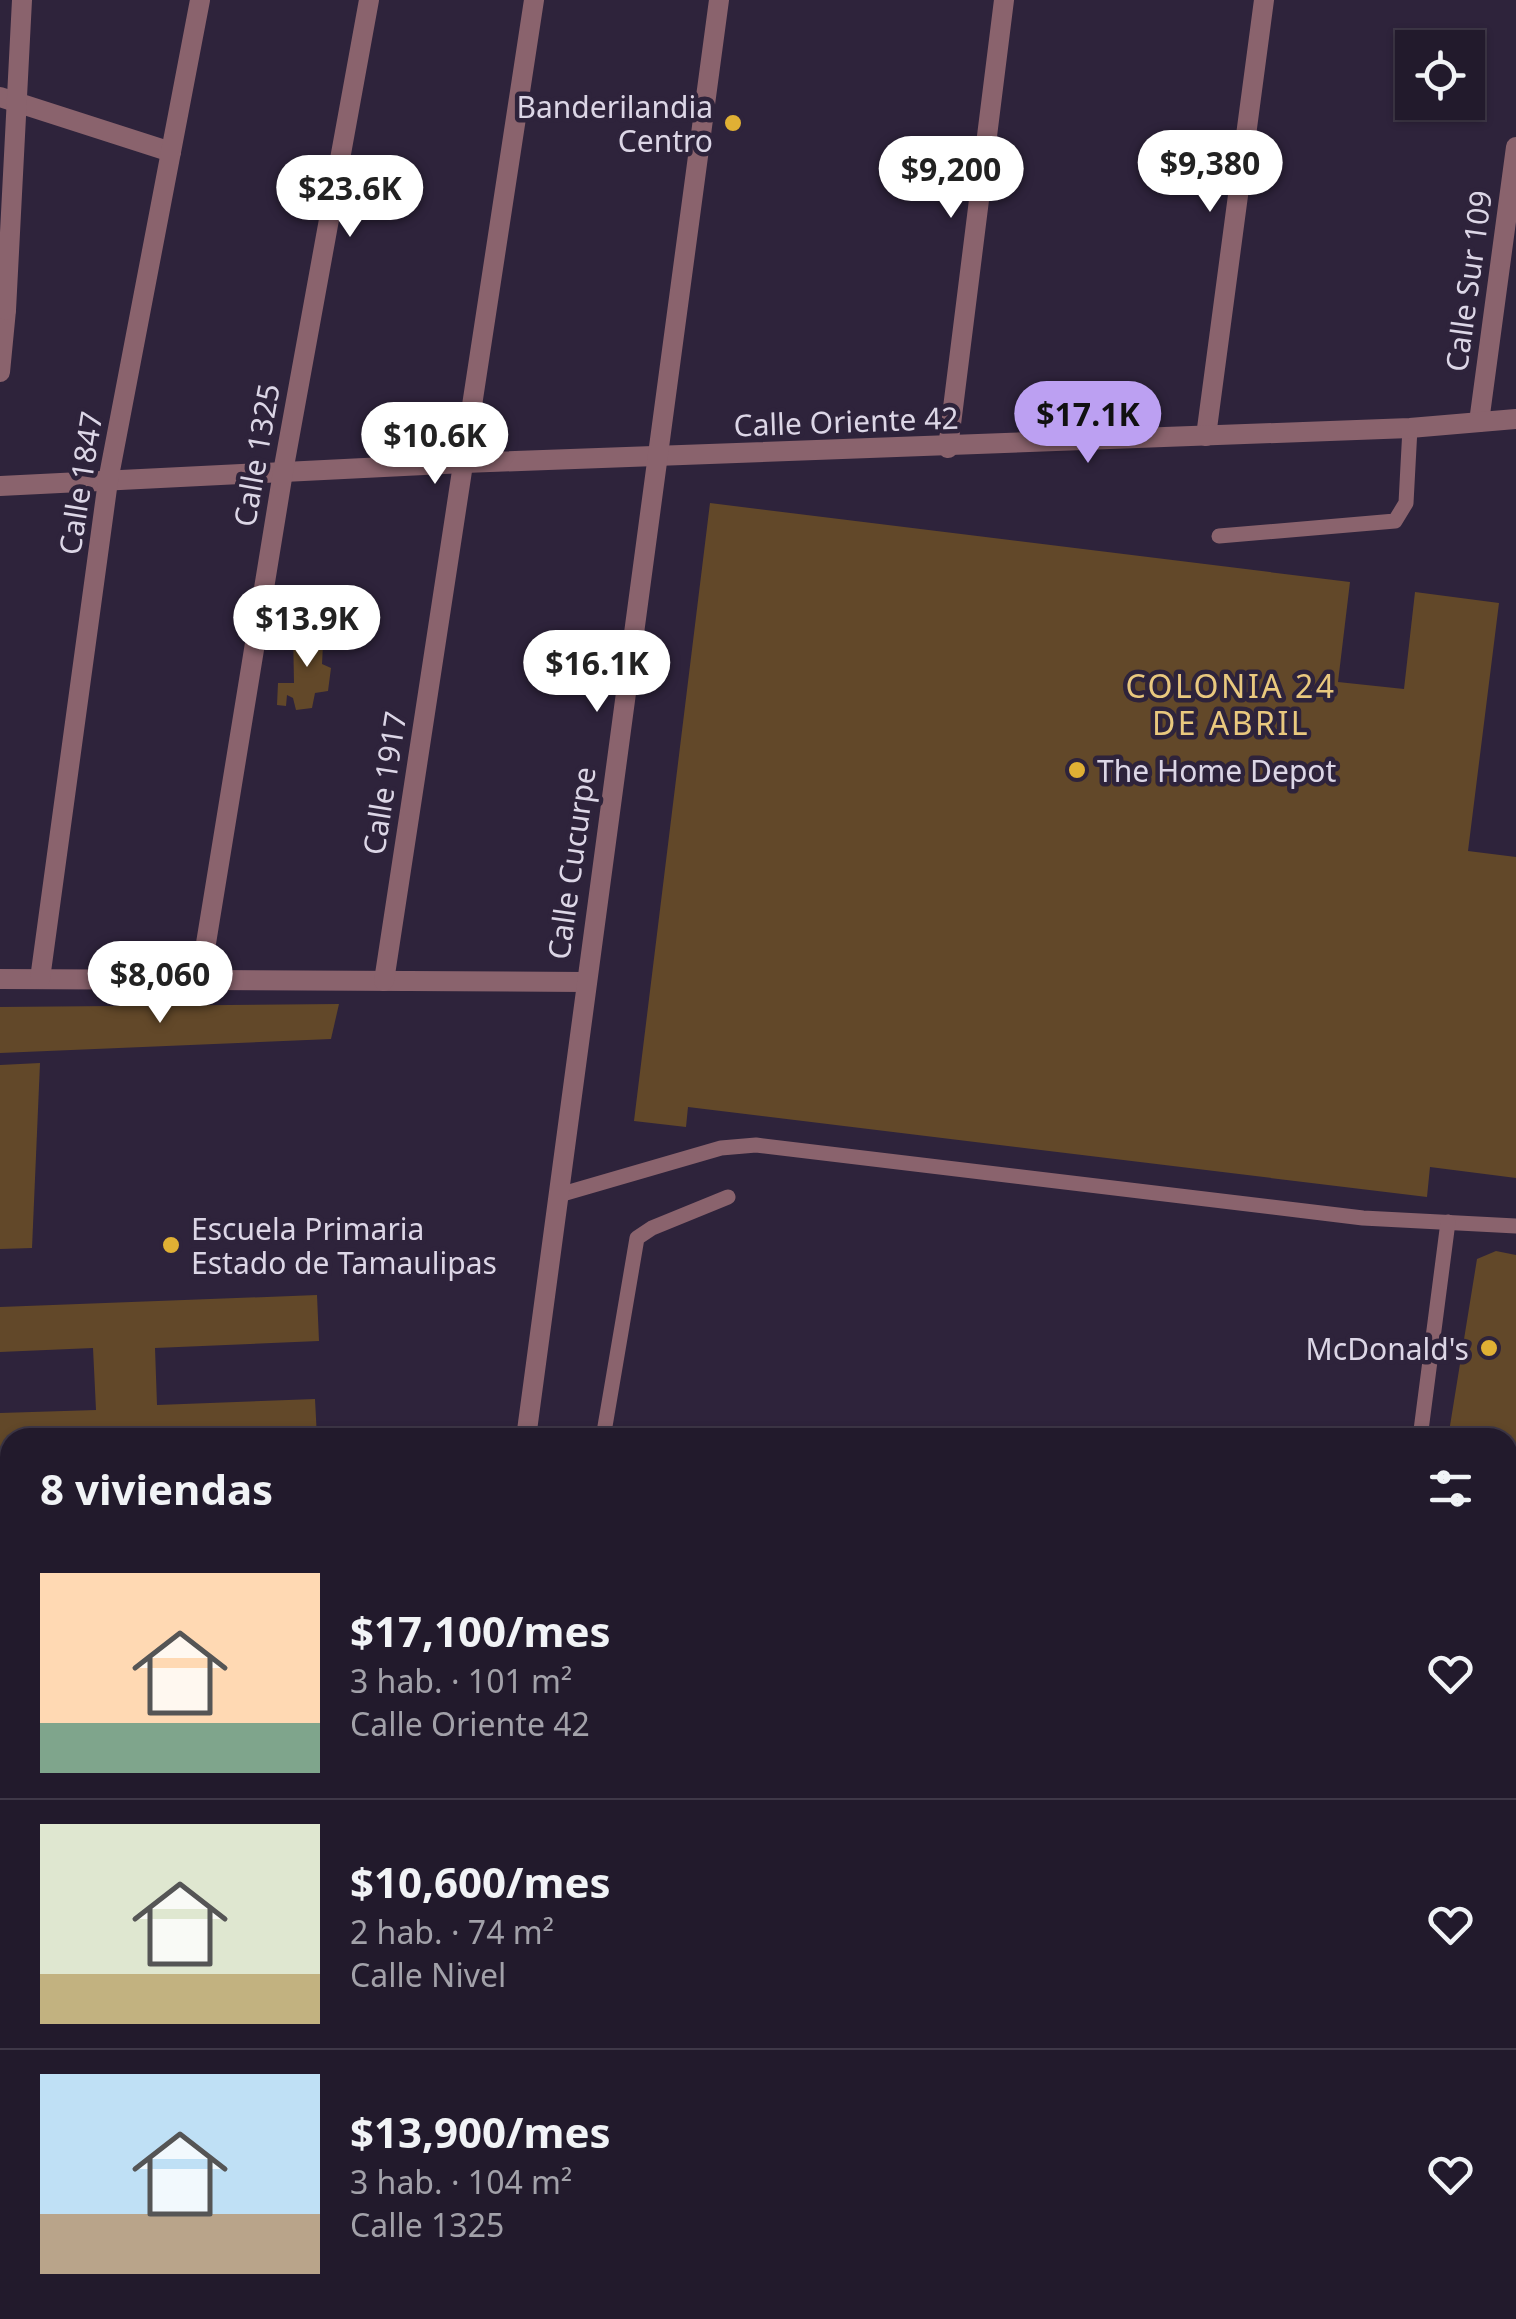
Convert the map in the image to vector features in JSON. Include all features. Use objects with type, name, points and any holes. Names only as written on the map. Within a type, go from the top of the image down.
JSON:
[{"type":"street","points":[[0,372],[6,310],[8,98],[22,0]]},
{"type":"street","name":"Calle 1847","points":[[40,979],[108,481],[200,0]]},
{"type":"street","name":"Calle 1325","points":[[200,980],[283,472],[368,0]]},
{"type":"street","name":"Calle 1917","points":[[384,981],[534,0]]},
{"type":"street","name":"Calle Cucurpe","points":[[527,1428],[584,982],[720,0]]},
{"type":"street","points":[[948,448],[1004,0]]},
{"type":"street","points":[[1206,436],[1264,0]]},
{"type":"street","points":[[8,98],[171,152]]},
{"type":"street","name":"Calle Sur 109","points":[[1479,422],[1516,148]]},
{"type":"street","name":"Calle Oriente 42","points":[[0,486],[464,462],[948,448],[1516,420]]},
{"type":"street","points":[[0,979],[584,982]]},
{"type":"lane","points":[[1219,536],[1395,521],[1406,503],[1410,428]]},
{"type":"lane","points":[[559,1196],[721,1148],[756,1145],[1363,1218],[1516,1226]]},
{"type":"lane","points":[[605,1428],[638,1238],[652,1228],[728,1197]]},
{"type":"lane","points":[[1421,1428],[1448,1222]]},
{"type":"building","name":"The Home Depot","points":[[710,503],[1350,582],[1338,682],[1404,689],[1415,592],[1499,603],[1468,851],[1516,857],[1516,1178],[1430,1167],[1427,1197],[688,1107],[686,1127],[634,1121]]},
{"type":"building","points":[[293,630],[336,636],[332,644],[323,644],[322,664],[331,668],[328,691],[315,693],[312,708],[296,710],[293,698],[287,695],[286,706],[277,705],[278,683],[294,683]]},
{"type":"building","points":[[339,1004],[331,1039],[0,1053],[0,1007]]},
{"type":"building","points":[[40,1063],[32,1248],[0,1249],[0,1065]]},
{"type":"building","name":"McDonald's","points":[[1496,1251],[1516,1255],[1516,1428],[1450,1428],[1477,1259]]},
{"type":"building","points":[[317,1295],[319,1341],[155,1348],[157,1405],[315,1399],[316,1428],[0,1428],[0,1413],[96,1410],[93,1348],[0,1352],[0,1307]]},
{"type":"place","name":"Banderilandia Centro","points":[[733,123]]},
{"type":"place","name":"The Home Depot","points":[[1077,770]]},
{"type":"place","name":"Escuela Primaria Estado de Tamaulipas","points":[[171,1245]]},
{"type":"place","name":"McDonald's","points":[[1489,1348]]},
{"type":"district","name":"COLONIA 24 DE ABRIL","points":[[1231,704]]}]
